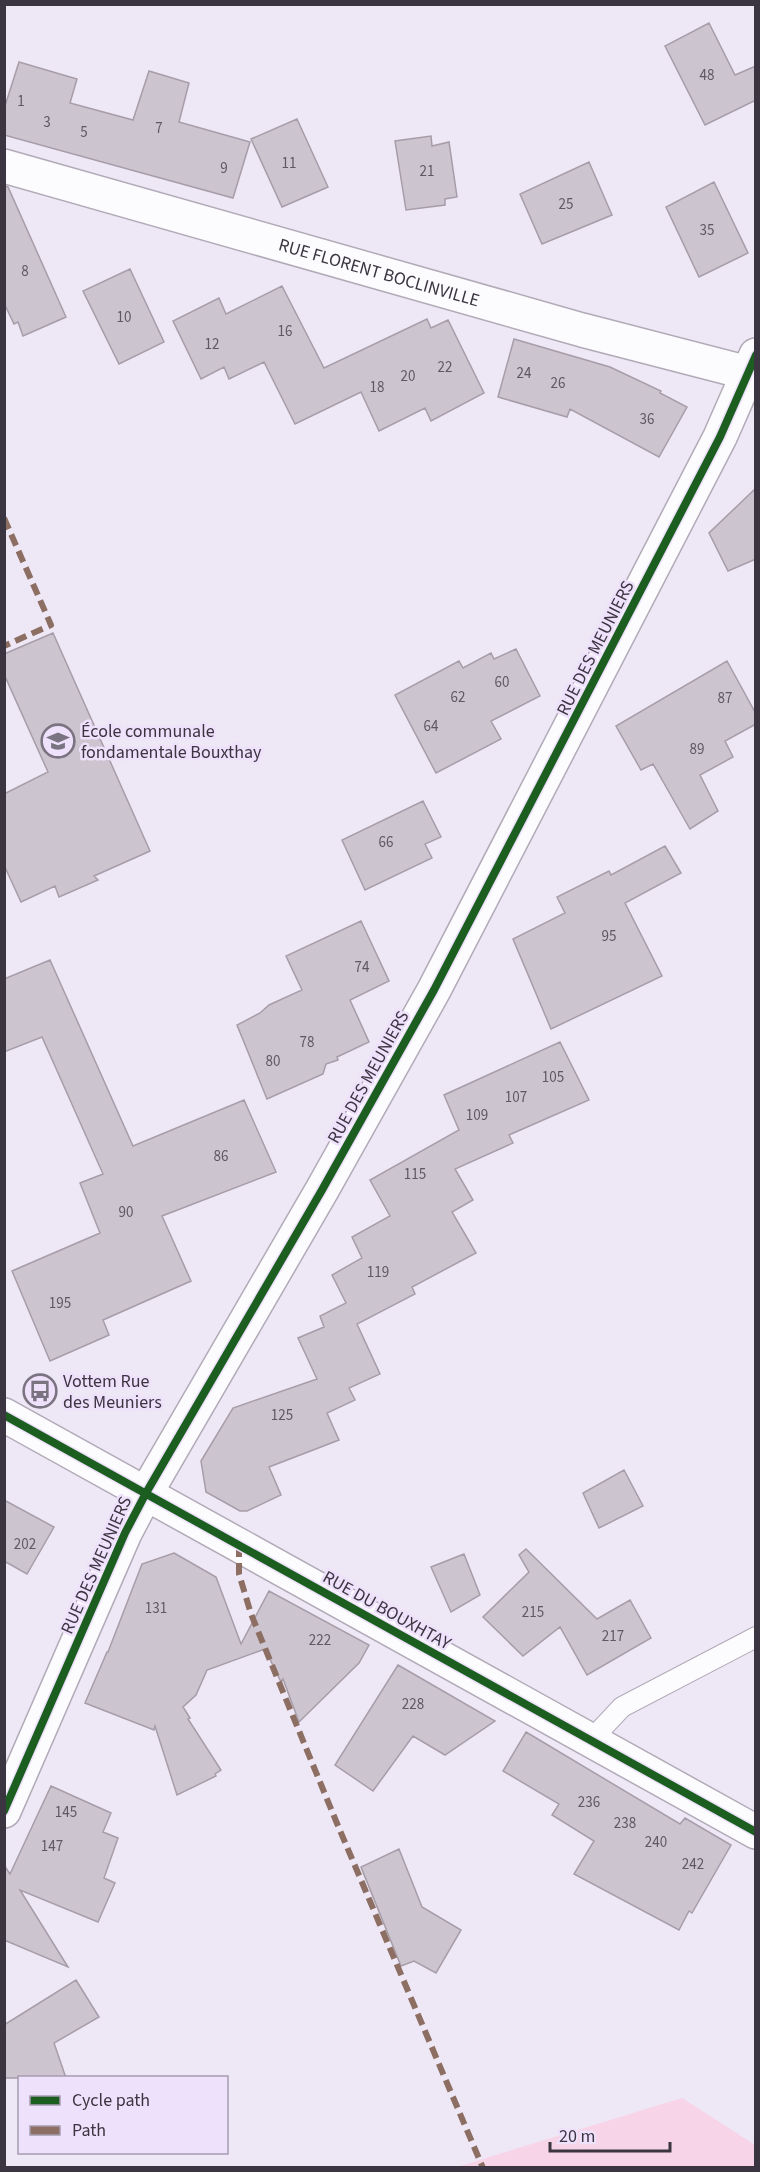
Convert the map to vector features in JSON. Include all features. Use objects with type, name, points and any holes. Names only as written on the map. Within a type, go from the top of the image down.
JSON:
[{"type":"street","name":"RUE FLORENT BOCLINVILLE","points":[[4,166],[582,330],[753,368]]},
{"type":"street","name":"RUE DES MEUNIERS","points":[[4,1811],[125,1533],[434,990],[720,437],[753,368]]},
{"type":"street","name":"RUE DU BOUXHTAY","points":[[4,1415],[756,1832]]},
{"type":"lane","points":[[591,1740],[622,1707],[756,1637]]},
{"type":"shaded area","points":[[682,2098],[755,2145],[755,2167],[460,2166]]},
{"type":"building","points":[[709,23],[735,75],[756,66],[756,100],[705,125],[665,46]]},
{"type":"building","points":[[19,62],[77,79],[70,103],[133,120],[149,71],[189,83],[179,122],[250,142],[233,198],[4,135],[4,109]]},
{"type":"building","points":[[297,119],[328,187],[282,207],[251,139]]},
{"type":"building","points":[[431,136],[432,146],[449,142],[457,197],[445,199],[445,205],[406,210],[395,141]]},
{"type":"building","points":[[589,162],[612,215],[542,244],[520,194]]},
{"type":"building","points":[[714,182],[748,253],[699,277],[666,207]]},
{"type":"building","points":[[4,186],[8,187],[66,317],[23,336],[18,322],[14,324],[4,303]]},
{"type":"building","points":[[130,269],[164,342],[119,364],[83,291]]},
{"type":"building","points":[[282,286],[324,368],[427,319],[431,328],[448,320],[484,393],[431,421],[425,408],[379,431],[361,392],[295,424],[264,362],[229,379],[224,367],[201,379],[173,321],[219,298],[226,314]]},
{"type":"building","points":[[514,339],[610,367],[661,391],[660,393],[687,407],[659,457],[570,409],[567,417],[498,397]]},
{"type":"building","points":[[756,488],[756,559],[728,571],[709,533]]},
{"type":"building","name":"École communale fondamentale Bouxthay","points":[[53,633],[150,851],[94,876],[98,880],[59,897],[55,886],[21,902],[4,865],[4,794],[48,772],[4,674],[4,654]]},
{"type":"building","points":[[516,649],[540,696],[491,721],[501,739],[436,773],[395,695],[459,661],[463,668],[491,653],[494,659]]},
{"type":"building","points":[[727,661],[756,714],[756,724],[725,741],[733,757],[700,775],[718,811],[690,829],[653,764],[641,770],[616,726]]},
{"type":"building","points":[[423,801],[441,837],[425,844],[432,858],[365,890],[342,840]]},
{"type":"building","points":[[665,846],[681,873],[625,903],[662,976],[551,1029],[513,939],[565,913],[557,897],[609,871],[611,875]]},
{"type":"building","points":[[361,921],[389,981],[350,1000],[369,1042],[337,1057],[338,1060],[326,1064],[323,1074],[267,1099],[237,1025],[260,1013],[269,1005],[302,990],[286,956]]},
{"type":"building","points":[[50,960],[133,1146],[244,1100],[276,1172],[162,1216],[191,1281],[103,1320],[109,1335],[50,1361],[12,1271],[100,1233],[80,1183],[103,1174],[42,1037],[4,1052],[4,979]]},
{"type":"building","points":[[560,1042],[589,1100],[509,1135],[513,1143],[455,1169],[473,1200],[452,1212],[476,1253],[412,1287],[415,1294],[357,1324],[380,1374],[349,1388],[355,1400],[327,1413],[339,1440],[269,1467],[281,1495],[247,1511],[240,1511],[206,1492],[201,1461],[233,1408],[317,1379],[298,1338],[324,1327],[320,1316],[346,1303],[332,1275],[362,1258],[352,1237],[390,1216],[370,1180],[459,1130],[444,1095]]},
{"type":"building","points":[[624,1470],[643,1506],[599,1528],[583,1493]]},
{"type":"building","points":[[4,1500],[54,1527],[27,1574],[4,1561]]},
{"type":"building","points":[[526,1549],[597,1619],[630,1600],[651,1638],[587,1675],[560,1627],[523,1656],[483,1617],[529,1572],[519,1555]]},
{"type":"building","points":[[174,1553],[216,1577],[241,1644],[269,1591],[369,1645],[359,1663],[299,1722],[283,1679],[281,1682],[265,1649],[207,1670],[196,1695],[183,1707],[190,1718],[188,1719],[221,1770],[215,1774],[216,1776],[177,1795],[155,1726],[154,1730],[85,1703],[108,1652],[142,1564]]},
{"type":"building","points":[[464,1554],[480,1595],[451,1612],[431,1567]]},
{"type":"building","points":[[398,1665],[495,1721],[445,1755],[413,1736],[373,1791],[335,1765]]},
{"type":"building","points":[[526,1732],[680,1824],[685,1818],[731,1845],[692,1913],[689,1911],[679,1930],[574,1874],[594,1841],[552,1815],[559,1804],[503,1771]]},
{"type":"building","points":[[51,1786],[111,1813],[103,1832],[118,1838],[104,1878],[115,1883],[98,1922],[20,1890],[68,1967],[4,1940],[4,1865],[10,1874]]},
{"type":"building","points":[[399,1849],[422,1907],[461,1930],[436,1973],[414,1961],[401,1966],[361,1867]]},
{"type":"building","points":[[76,1980],[99,2017],[54,2043],[65,2076],[4,2078],[4,2025]]},
{"type":"marked path","points":[[4,518],[51,625],[4,646]]},
{"type":"marked path","points":[[239,1545],[239,1574],[251,1614],[483,2168]]},
{"type":"cycle path","points":[[4,1811],[125,1533],[434,990],[720,437],[756,355]]},
{"type":"cycle path","points":[[4,1415],[756,1832]]},
{"type":"place","name":"École communale fondamentale Bouxthay","points":[[58,741]]},
{"type":"place","name":"Vottem Rue des Meuniers","points":[[40,1391]]}]
